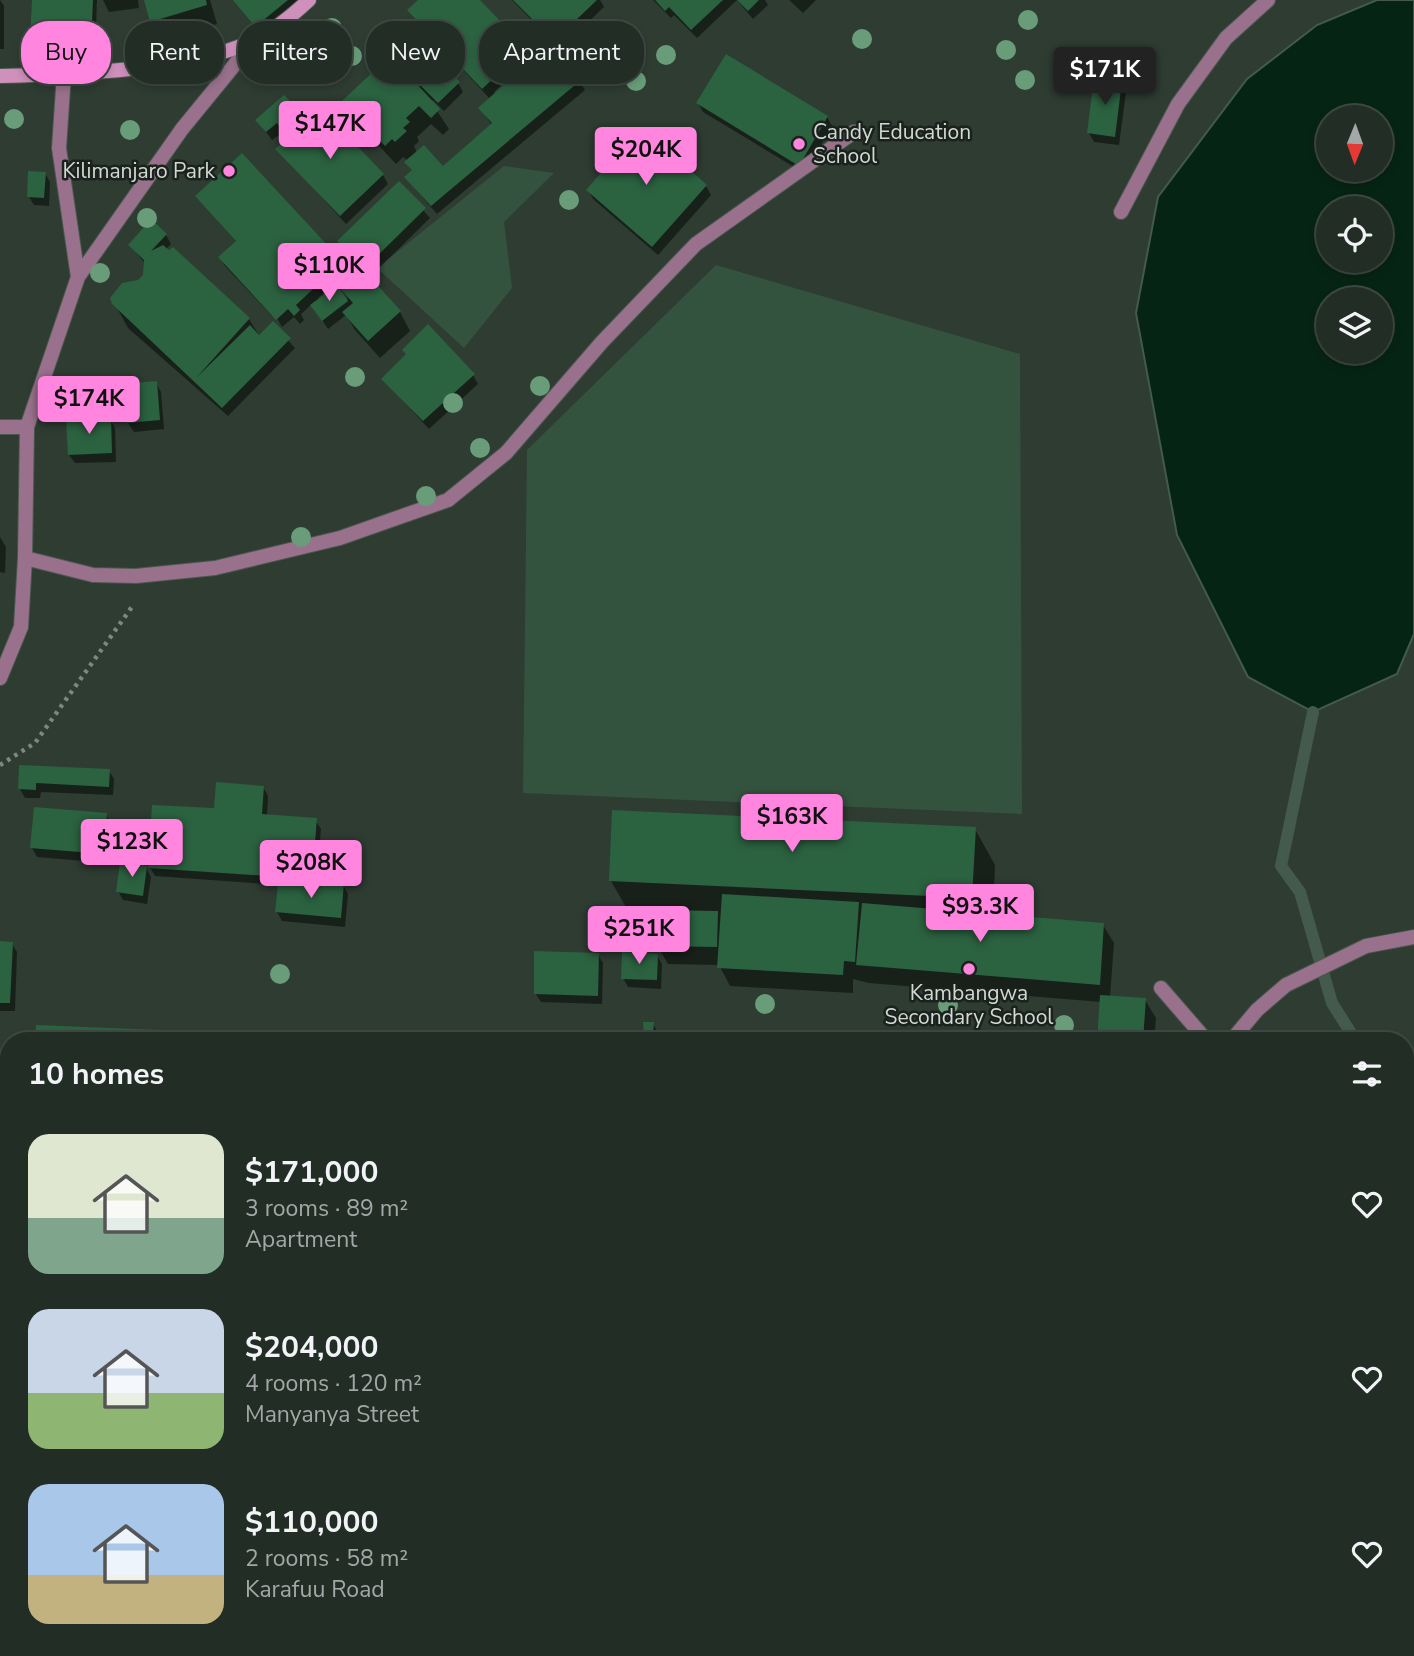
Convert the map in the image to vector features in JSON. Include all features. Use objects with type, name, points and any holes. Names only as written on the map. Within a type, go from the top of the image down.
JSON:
[{"type":"street","points":[[281,21],[309,0]]},
{"type":"street","points":[[1121,212],[1178,104],[1226,37],[1268,0]]},
{"type":"street","points":[[111,68],[197,58],[238,46]]},
{"type":"street","points":[[0,678],[20,627],[25,558],[27,427],[78,277],[183,129],[238,61]]},
{"type":"street","points":[[0,76],[21,75]]},
{"type":"street","points":[[63,84],[59,148],[78,277]]},
{"type":"street","points":[[25,558],[93,575],[136,576],[215,568],[340,538],[447,500],[506,453],[602,342],[696,244],[854,132]]},
{"type":"street","points":[[0,427],[27,427]]},
{"type":"street","points":[[1239,1032],[1257,1010],[1286,985],[1366,946],[1414,937]]},
{"type":"street","points":[[1161,988],[1199,1032]]},
{"type":"path","points":[[0,765],[35,743],[135,603]]},
{"type":"shaded area","points":[[1377,0],[1414,0],[1414,634],[1397,674],[1313,712],[1248,677],[1177,535],[1136,313],[1158,197],[1247,79],[1317,25]]},
{"type":"shaded area","points":[[504,166],[554,173],[504,222],[512,288],[464,348],[377,268]]},
{"type":"shaded area","points":[[716,265],[1020,354],[1022,814],[523,793],[527,450]]},
{"type":"building","points":[[32,0],[93,0],[92,21],[31,21]]},
{"type":"building","points":[[144,0],[206,0],[207,5],[150,21]]},
{"type":"building","points":[[233,0],[288,0],[262,21],[250,21]]},
{"type":"building","points":[[418,0],[480,0],[500,21],[479,21],[479,84],[487,84],[482,89],[465,71],[465,21],[417,21],[407,10]]},
{"type":"building","points":[[513,0],[597,0],[575,21],[534,21]]},
{"type":"building","points":[[655,0],[723,0],[691,30],[669,7],[665,11]]},
{"type":"building","points":[[737,0],[759,0],[748,11]]},
{"type":"building","name":"Candy Education School","points":[[726,54],[828,116],[799,166],[696,103]]},
{"type":"building","points":[[366,78],[366,84],[417,84],[440,109],[431,118],[419,106],[406,118],[410,122],[403,128],[407,131],[395,142],[392,139],[385,146],[342,101]]},
{"type":"building","points":[[1094,78],[1122,81],[1115,137],[1087,133]]},
{"type":"building","points":[[419,84],[458,84],[438,103]]},
{"type":"building","points":[[505,84],[576,84],[431,206],[404,177],[412,170],[404,162],[424,145],[443,166],[492,123],[478,108]]},
{"type":"building","points":[[284,95],[298,109],[279,126],[277,123],[266,132],[255,120]]},
{"type":"building","points":[[320,107],[384,174],[340,216],[275,149]]},
{"type":"building","points":[[641,127],[707,185],[652,247],[586,190]]},
{"type":"building","points":[[242,153],[343,262],[344,267],[330,280],[327,276],[296,305],[300,310],[294,316],[288,309],[276,320],[218,257],[236,241],[195,196]]},
{"type":"building","points":[[28,171],[46,172],[44,198],[27,197]]},
{"type":"building","points":[[399,181],[426,208],[365,268],[337,241]]},
{"type":"building","points":[[151,219],[167,234],[151,251],[163,245],[169,250],[173,247],[250,318],[196,378],[250,325],[259,335],[273,321],[291,338],[222,408],[112,304],[110,298],[122,283],[138,280],[143,275],[144,260],[128,245]]},
{"type":"building","points":[[361,267],[401,311],[368,341],[342,312],[353,303],[339,287]]},
{"type":"building","points":[[337,285],[348,301],[322,321],[310,305]]},
{"type":"building","points":[[428,324],[475,374],[423,421],[381,379],[406,354],[402,350]]},
{"type":"building","points":[[157,381],[160,420],[127,423],[123,384]]},
{"type":"building","points":[[111,417],[112,453],[68,455],[66,419]]},
{"type":"building","points":[[19,765],[110,769],[109,787],[36,783],[36,790],[18,789]]},
{"type":"building","points":[[216,782],[264,786],[262,814],[317,818],[312,879],[148,868],[152,805],[214,808]]},
{"type":"building","points":[[34,807],[107,813],[104,854],[30,848]]},
{"type":"building","points":[[612,810],[976,827],[972,898],[609,881]]},
{"type":"building","points":[[120,862],[147,866],[143,896],[116,892]]},
{"type":"building","points":[[322,882],[344,883],[341,918],[275,912],[278,884],[321,887]]},
{"type":"building","points":[[722,894],[859,902],[855,962],[844,961],[843,975],[717,968]]},
{"type":"building","points":[[862,903],[1104,923],[1100,985],[856,965]]},
{"type":"building","points":[[656,910],[718,911],[717,947],[656,946]]},
{"type":"building","points":[[0,941],[13,942],[10,1003],[0,1003]]},
{"type":"building","points":[[534,951],[599,953],[598,996],[534,994]]},
{"type":"building","points":[[622,952],[658,954],[657,980],[621,979]]},
{"type":"building","points":[[1100,995],[1146,998],[1144,1032],[1098,1032]]},
{"type":"building","points":[[643,1022],[654,1022],[653,1032],[644,1032]]},
{"type":"building","points":[[36,1025],[212,1032],[36,1032]]},
{"type":"waterway","points":[[1313,712],[1281,866],[1300,892],[1332,1003],[1350,1032]]},
{"type":"place","name":"Candy Education School","points":[[799,144]]},
{"type":"place","name":"Kilimanjaro Park","points":[[229,171]]},
{"type":"place","name":"Kambangwa Secondary School","points":[[969,969]]}]
